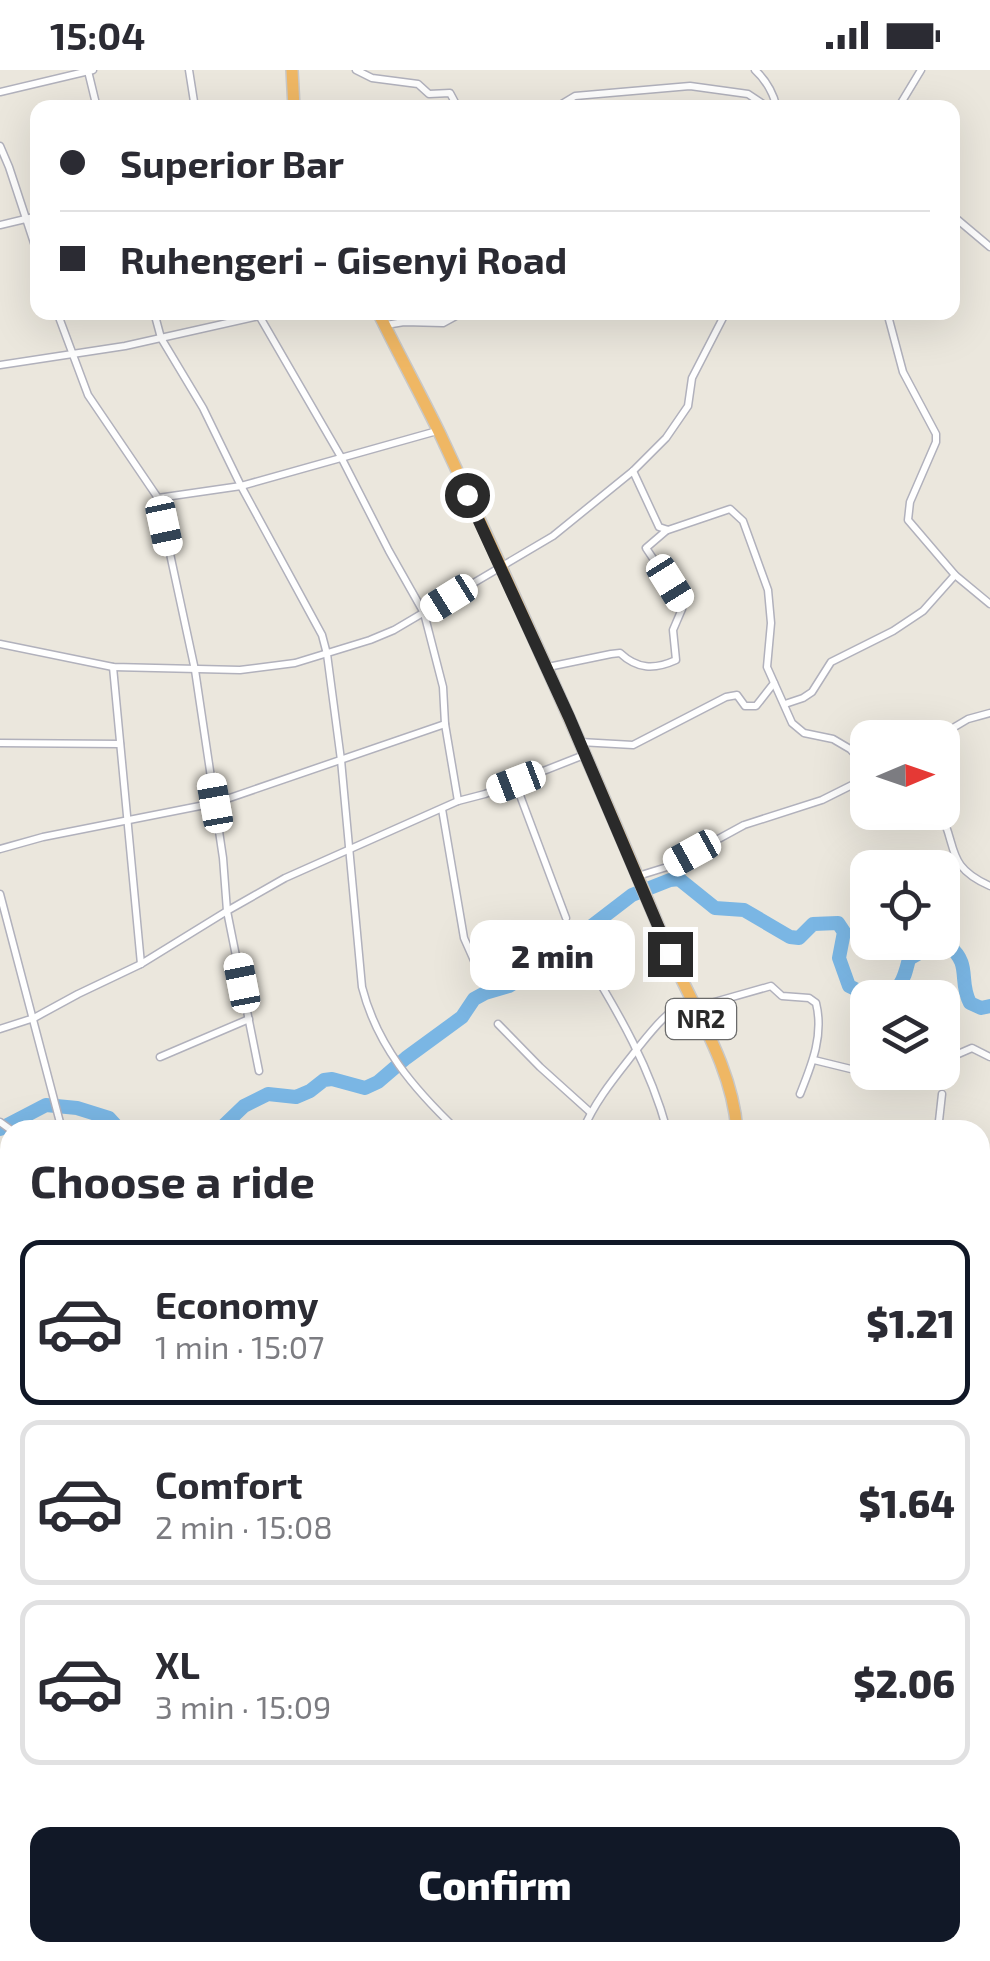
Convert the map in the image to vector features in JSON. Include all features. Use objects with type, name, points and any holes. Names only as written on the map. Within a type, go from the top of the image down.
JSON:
[{"type":"highway","points":[[292,70],[294,100]]},
{"type":"highway","name":"NR2","points":[[383,320],[438,430],[547,668],[732,1094],[735,1120]]},
{"type":"street","points":[[0,92],[90,70],[96,100]]},
{"type":"street","points":[[189,70],[194,100]]},
{"type":"street","points":[[356,70],[372,78],[418,84],[429,94],[450,93],[454,100]]},
{"type":"street","points":[[754,70],[764,78],[775,100]]},
{"type":"street","points":[[903,100],[921,70]]},
{"type":"street","points":[[568,100],[575,96],[690,86],[748,94],[757,100]]},
{"type":"street","points":[[0,146],[30,230]]},
{"type":"street","points":[[0,225],[30,217]]},
{"type":"street","points":[[960,222],[990,247]]},
{"type":"street","points":[[60,320],[88,395],[158,498],[195,670],[224,858],[227,911],[259,1071]]},
{"type":"street","points":[[156,320],[161,338],[203,408],[322,635],[328,654],[341,760],[362,988],[385,1047],[407,1078],[448,1120]]},
{"type":"street","points":[[0,365],[74,355],[234,320]]},
{"type":"street","points":[[261,320],[424,613],[442,687],[458,802]]},
{"type":"street","points":[[389,320],[448,320]]},
{"type":"street","points":[[0,644],[113,668],[240,670],[328,654],[394,630],[553,536],[633,472],[666,438],[688,406],[692,378],[722,320]]},
{"type":"street","points":[[889,320],[903,372],[936,434],[910,502],[908,520],[955,574],[988,599]]},
{"type":"street","points":[[158,498],[285,476],[438,430]]},
{"type":"street","points":[[633,472],[659,527],[668,530]]},
{"type":"street","points":[[547,668],[611,654],[620,654],[638,666],[664,665],[676,660],[673,630],[682,602],[646,548],[668,530],[730,509],[744,520],[768,590],[767,666],[792,723],[804,733],[833,739],[850,749]]},
{"type":"street","points":[[784,704],[812,692],[830,662],[893,631],[923,611],[955,574]]},
{"type":"street","points":[[113,668],[142,964]]},
{"type":"street","points":[[0,1029],[34,1018],[142,964],[285,878],[349,849],[458,802],[516,782],[582,748],[633,745],[737,695],[745,706],[756,706],[774,683]]},
{"type":"street","points":[[960,724],[990,712]]},
{"type":"street","points":[[0,850],[43,837],[215,803],[445,724]]},
{"type":"street","points":[[0,743],[120,744]]},
{"type":"street","points":[[516,782],[566,918]]},
{"type":"street","points":[[639,880],[744,824],[822,800],[850,786]]},
{"type":"street","points":[[442,809],[464,938],[480,974]]},
{"type":"street","points":[[946,830],[951,851],[964,870],[990,886]]},
{"type":"street","points":[[0,894],[60,1120]]},
{"type":"street","points":[[586,960],[637,1049],[664,1120]]},
{"type":"street","points":[[587,1120],[615,1075],[672,1008],[771,986],[782,996],[816,1002],[818,1040],[800,1094]]},
{"type":"street","points":[[160,1057],[249,1019]]},
{"type":"street","points":[[498,1024],[590,1112]]},
{"type":"street","points":[[960,1053],[972,1048],[990,1057]]},
{"type":"street","points":[[814,1060],[850,1069]]},
{"type":"street","points":[[939,1120],[942,1094]]},
{"type":"waterway","points":[[229,1120],[244,1106],[268,1094],[296,1097],[332,1079],[365,1088],[378,1082],[462,1017],[474,999],[509,986],[581,942],[589,928],[632,895],[670,880],[679,879],[715,908],[744,910],[790,937],[799,938],[813,924],[838,923],[844,932],[839,958],[850,986]]},
{"type":"waterway","points":[[902,980],[909,959],[928,948],[949,946],[963,966],[970,1003],[981,1008],[990,1006]]},
{"type":"waterway","points":[[17,1120],[46,1105],[77,1108],[111,1120]]},
{"type":"route","points":[[467,495],[569,717],[670,954]]}]
